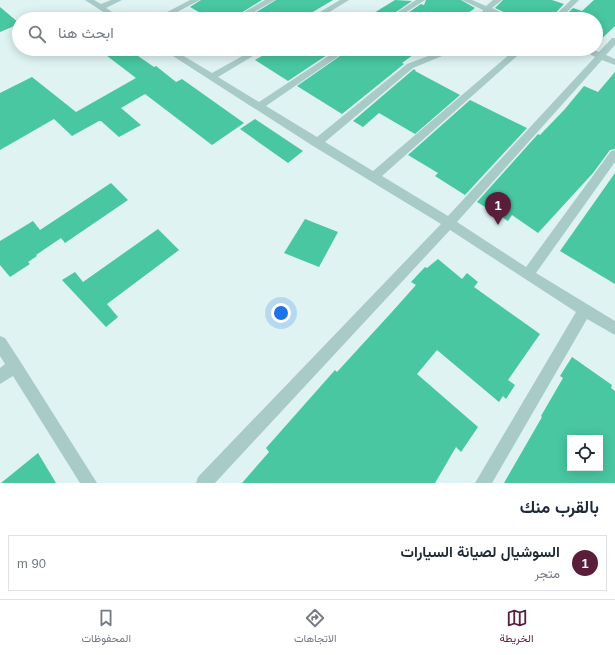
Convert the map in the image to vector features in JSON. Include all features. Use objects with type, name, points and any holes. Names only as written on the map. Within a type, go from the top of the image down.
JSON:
[{"type":"street","points":[[89,0],[108,12]]},
{"type":"street","points":[[101,7],[118,0]]},
{"type":"street","points":[[172,12],[196,0]]},
{"type":"street","points":[[249,12],[270,0]]},
{"type":"street","points":[[324,12],[345,0]]},
{"type":"street","points":[[402,12],[421,0]]},
{"type":"street","points":[[466,0],[494,12]]},
{"type":"street","points":[[486,12],[487,9],[498,0]]},
{"type":"street","points":[[562,12],[575,0]]},
{"type":"street","points":[[603,54],[615,40]]},
{"type":"street","points":[[181,56],[212,77],[449,223],[528,275],[615,329]]},
{"type":"street","points":[[212,77],[248,56]]},
{"type":"street","points":[[260,106],[335,56]]},
{"type":"street","points":[[317,143],[410,66],[436,56]]},
{"type":"street","points":[[374,177],[513,56]]},
{"type":"street","points":[[204,483],[449,223],[601,56],[615,62]]},
{"type":"street","points":[[528,275],[615,154]]},
{"type":"street","points":[[483,483],[585,310]]},
{"type":"street","points":[[0,343],[89,483]]},
{"type":"street","points":[[0,377],[15,366]]},
{"type":"building","points":[[201,0],[262,0],[242,12],[199,12],[190,7]]},
{"type":"building","points":[[276,0],[333,0],[313,12],[256,12]]},
{"type":"building","points":[[395,0],[412,1],[396,12],[375,12]]},
{"type":"building","points":[[426,0],[461,0],[475,8],[470,12],[409,12],[421,4],[424,5]]},
{"type":"building","points":[[503,0],[552,0],[564,4],[557,12],[504,12],[495,8]]},
{"type":"building","points":[[594,0],[615,0],[615,26],[603,37],[603,12],[569,12],[573,8],[582,11]]},
{"type":"building","points":[[0,7],[12,17],[12,27],[0,32]]},
{"type":"building","points":[[107,56],[138,56],[154,67],[156,66],[176,82],[182,79],[244,123],[212,145],[145,94],[121,108],[141,125],[119,137],[101,121],[72,136],[54,119],[0,150],[0,93],[32,77],[76,112],[136,78]]},
{"type":"building","points":[[262,56],[326,56],[288,81],[255,60]]},
{"type":"building","points":[[340,56],[412,56],[402,63],[404,64],[342,114],[297,86]]},
{"type":"building","points":[[414,69],[415,71],[460,95],[415,134],[379,113],[363,127],[353,121]]},
{"type":"building","points":[[615,72],[615,149],[610,150],[593,173],[538,233],[512,215],[508,221],[477,202],[538,134],[540,135],[565,109],[584,86],[598,92]]},
{"type":"building","points":[[470,100],[527,128],[465,195],[435,176],[438,173],[408,155]]},
{"type":"building","points":[[255,119],[303,151],[288,163],[240,129]]},
{"type":"building","points":[[615,173],[615,284],[560,251]]},
{"type":"building","points":[[111,183],[128,200],[65,243],[61,238],[36,255],[37,256],[28,262],[30,264],[10,277],[0,265],[0,241],[33,221],[40,230]]},
{"type":"building","points":[[305,219],[338,232],[319,267],[284,253]]},
{"type":"building","points":[[158,229],[179,250],[107,304],[118,317],[106,327],[62,280],[75,272],[83,282]]},
{"type":"building","points":[[438,259],[462,279],[467,273],[478,282],[474,287],[540,334],[508,380],[515,385],[506,399],[503,396],[499,402],[437,350],[417,374],[478,427],[461,452],[456,447],[435,483],[242,483],[269,452],[266,448],[335,370],[337,372],[416,285],[411,282],[425,267],[427,268]]},
{"type":"building","points":[[572,357],[612,385],[611,388],[615,391],[615,483],[504,483],[542,417],[541,416],[563,378],[560,376]]},
{"type":"building","points":[[38,453],[56,483],[1,483]]},
{"type":"place","name":"السوشيال لصيانة السيارات","points":[[498,225]]}]
